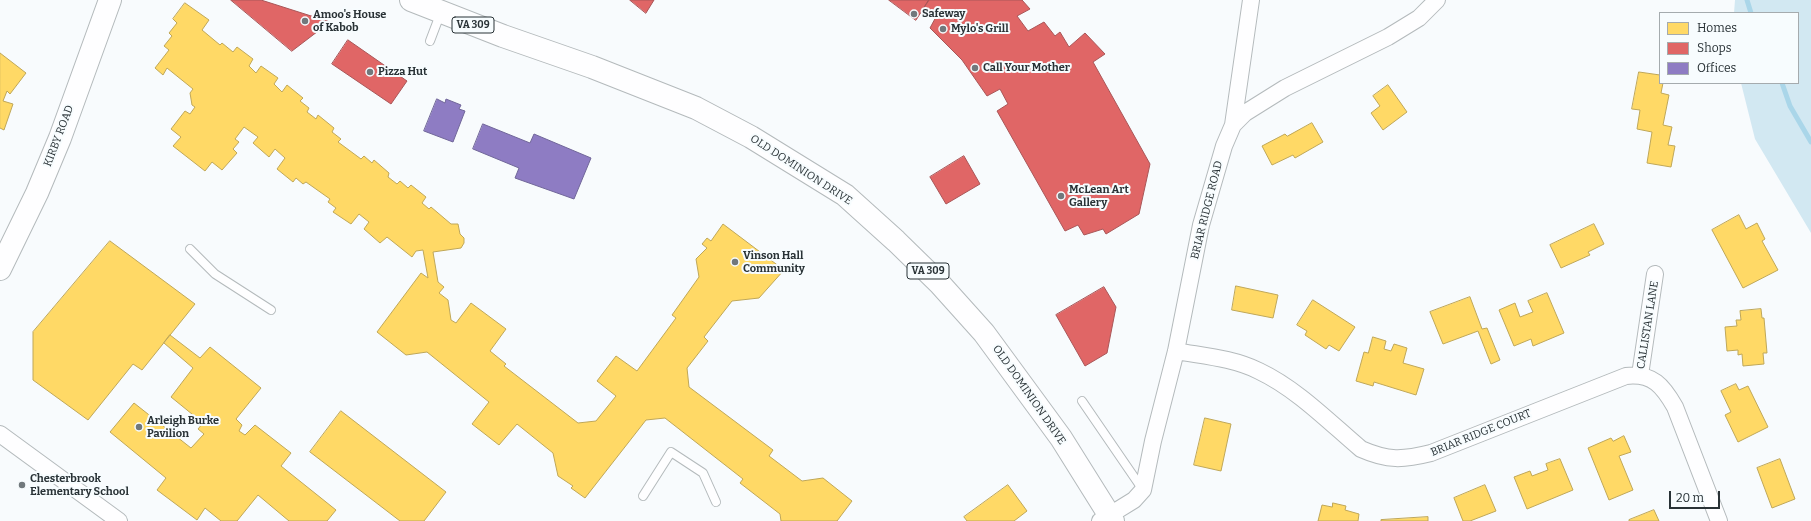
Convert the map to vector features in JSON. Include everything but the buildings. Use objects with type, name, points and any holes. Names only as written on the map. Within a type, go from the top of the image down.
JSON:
[{"type":"main road","name":"KIRBY ROAD","points":[[0,269],[37,193],[60,138],[110,0]]},
{"type":"main road","name":"OLD DOMINION DRIVE","points":[[411,0],[503,36],[592,67],[696,108],[751,136],[845,195],[896,241],[940,284],[984,333],[1050,422],[1107,519]]},
{"type":"street","points":[[1233,125],[1251,0]]},
{"type":"street","name":"BRIAR RIDGE ROAD","points":[[1143,490],[1153,440],[1176,351],[1201,225],[1224,146],[1233,125],[1245,113],[1285,88],[1388,37],[1419,18],[1437,0]]},
{"type":"street","name":"CALLISTAN LANE","points":[[1640,375],[1655,274]]},
{"type":"street","name":"BRIAR RIDGE COURT","points":[[1176,351],[1233,361],[1259,370],[1293,392],[1361,449],[1377,456],[1393,459],[1410,458],[1431,453],[1626,376],[1640,375]]},
{"type":"street","points":[[1640,375],[1654,380],[1665,389],[1674,407],[1719,521]]},
{"type":"street","points":[[0,434],[119,521]]},
{"type":"street","points":[[1107,519],[1134,500],[1143,490]]},
{"type":"lane","points":[[430,41],[441,12]]},
{"type":"lane","points":[[190,249],[215,274],[271,310]]},
{"type":"lane","points":[[1082,401],[1143,490]]},
{"type":"lane","points":[[643,496],[671,452],[703,473],[716,502]]},
{"type":"shaded area","points":[[1735,0],[1811,0],[1811,233],[1755,139],[1741,84],[1799,84],[1799,12],[1734,12]]},
{"type":"waterway","points":[[1747,0],[1751,12]]},
{"type":"waterway","points":[[1782,84],[1790,106],[1811,142]]},
{"type":"place","name":"Safeway","points":[[914,14]]},
{"type":"place","name":"Amoo's House of Kabob","points":[[305,21]]},
{"type":"place","name":"Mylo's Grill","points":[[943,29]]},
{"type":"place","name":"Call Your Mother","points":[[975,68]]},
{"type":"place","name":"Pizza Hut","points":[[370,72]]},
{"type":"place","name":"McLean Art Gallery","points":[[1061,196]]},
{"type":"place","name":"Vinson Hall Community","points":[[735,262]]},
{"type":"place","name":"Arleigh Burke Pavilion","points":[[139,427]]},
{"type":"place","name":"Chesterbrook Elementary School","points":[[22,485]]}]
